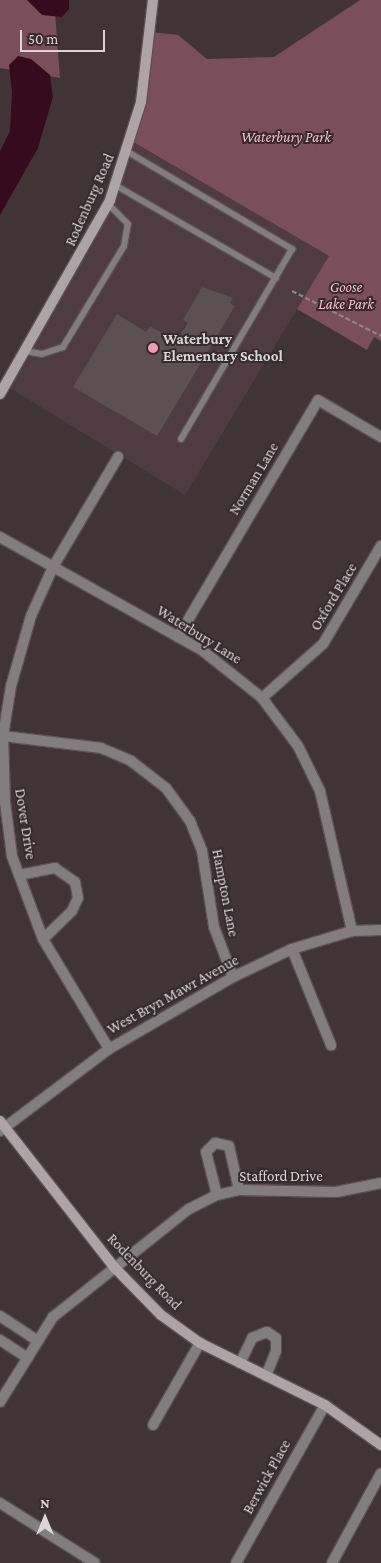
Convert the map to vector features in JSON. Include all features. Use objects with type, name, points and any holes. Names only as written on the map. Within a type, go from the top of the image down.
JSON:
[{"type":"street","name":"Rodenburg Road","points":[[0,394],[108,204],[128,152],[148,62],[153,0]]},
{"type":"street","name":"Norman Lane","points":[[178,637],[318,400],[381,437]]},
{"type":"street","name":"Dover Drive","points":[[109,1048],[42,939],[19,875],[5,802],[3,736],[19,654],[54,567],[118,457]]},
{"type":"street","name":"Waterbury Lane","points":[[0,538],[178,637],[233,672],[262,698],[298,746],[320,791],[352,931]]},
{"type":"street","name":"Oxford Place","points":[[262,698],[323,644],[381,546]]},
{"type":"street","name":"Hampton Lane","points":[[3,736],[101,748],[131,761],[166,788],[190,821],[202,851],[214,927],[233,977]]},
{"type":"street","points":[[19,875],[55,868],[75,882],[78,898],[72,911],[62,925],[42,939]]},
{"type":"street","name":"West Bryn Mawr Avenue","points":[[2,1127],[109,1048],[233,977],[292,949],[352,931],[381,930]]},
{"type":"street","points":[[292,949],[331,1045]]},
{"type":"street","name":"Rodenburg Road","points":[[2,1127],[115,1268],[161,1315],[200,1343],[325,1405],[381,1445]]},
{"type":"street","points":[[217,1195],[206,1152],[215,1143],[228,1146],[239,1190]]},
{"type":"street","name":"Stafford Drive","points":[[115,1268],[166,1226],[217,1195],[239,1190],[336,1192],[381,1183]]},
{"type":"street","points":[[0,1402],[53,1317],[115,1268]]},
{"type":"street","points":[[0,1316],[38,1341]]},
{"type":"street","points":[[240,1363],[252,1338],[267,1332],[276,1338],[276,1351],[266,1376]]},
{"type":"street","points":[[0,1340],[28,1358]]},
{"type":"street","points":[[153,1425],[200,1343]]},
{"type":"street","name":"Berwick Place","points":[[236,1563],[325,1405]]},
{"type":"street","points":[[332,1563],[381,1473]]},
{"type":"street","points":[[0,1504],[95,1563]]},
{"type":"lane","points":[[128,152],[292,249],[181,439]]},
{"type":"lane","points":[[115,185],[276,278]]},
{"type":"lane","points":[[25,351],[42,354],[63,347],[124,246],[128,224],[108,204]]},
{"type":"path","points":[[292,291],[381,336]]},
{"type":"shaded area","points":[[27,0],[69,0],[69,9],[62,17],[42,15]]},
{"type":"shaded area","points":[[18,56],[31,59],[50,75],[53,97],[38,148],[0,215],[0,151],[10,131],[12,92],[9,65]]},
{"type":"shaded area","name":"Waterbury Elementary School","points":[[134,143],[329,256],[185,495],[8,387],[97,236]]},
{"type":"green space","points":[[0,0],[54,0],[60,78],[0,68]]},
{"type":"green space","name":"Waterbury Park","points":[[360,0],[381,0],[381,341],[374,337],[367,350],[297,309],[329,256],[135,143],[128,152],[151,32],[178,35],[207,59],[274,57]]},
{"type":"building","points":[[202,287],[233,298],[230,303],[235,306],[157,436],[73,387],[117,314],[146,332],[150,326],[176,341],[188,323],[183,320]]},
{"type":"place","name":"Waterbury Elementary School","points":[[153,348]]},
{"type":"park label","name":"Goose Lake Park","points":[[346,296]]}]
